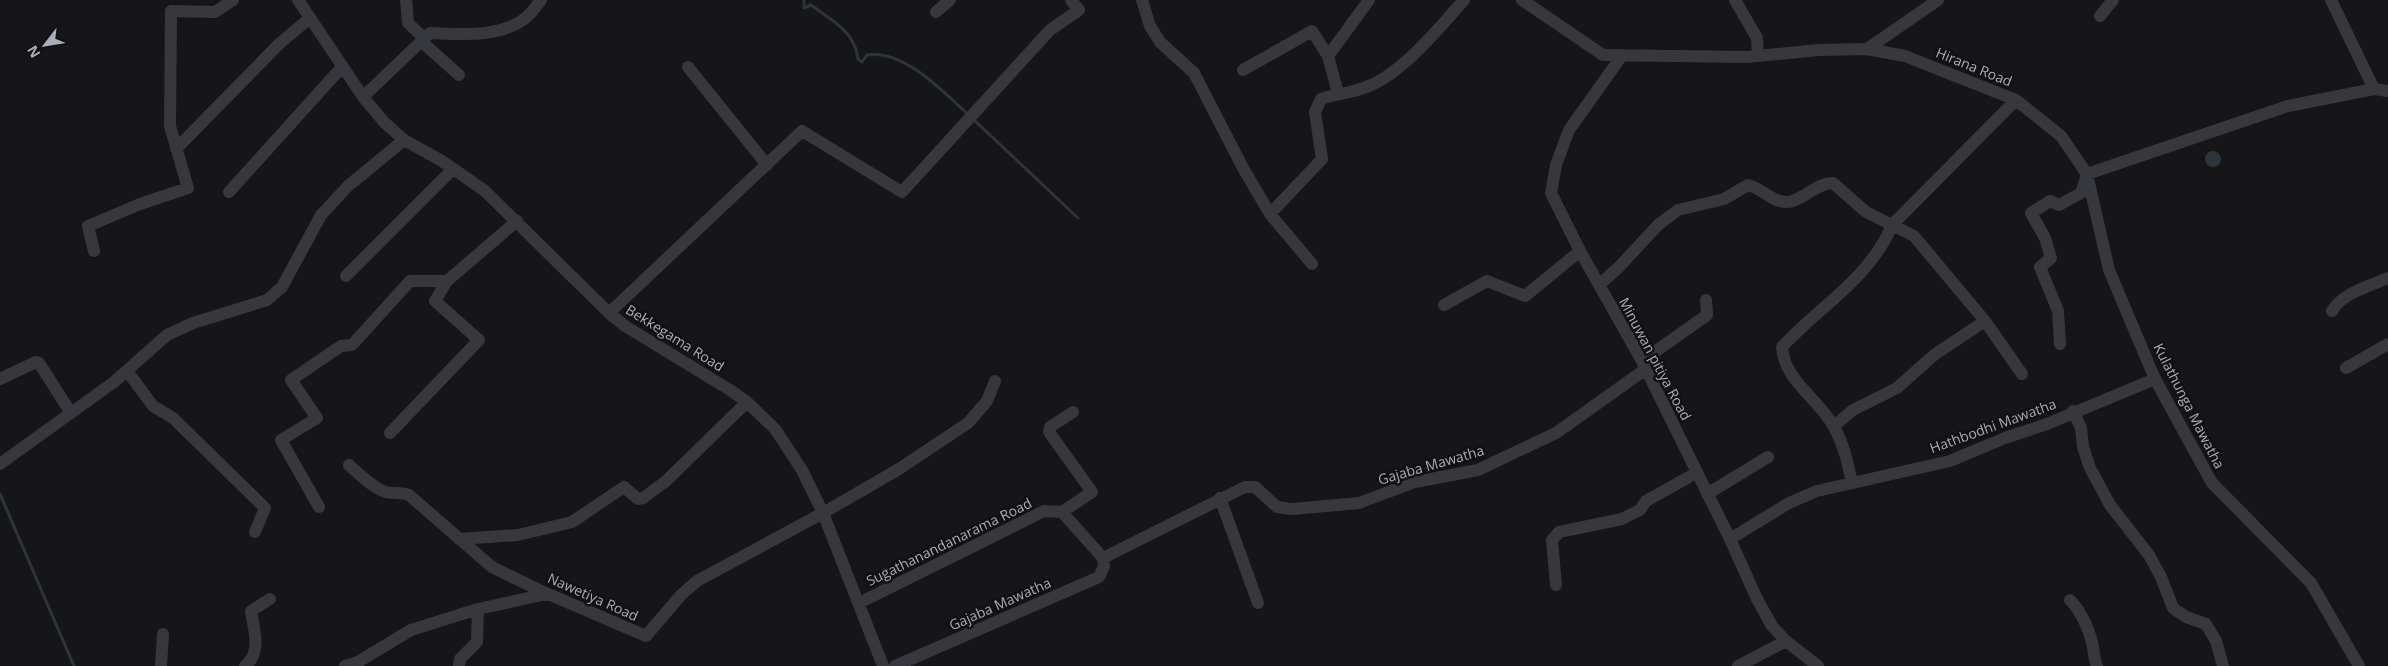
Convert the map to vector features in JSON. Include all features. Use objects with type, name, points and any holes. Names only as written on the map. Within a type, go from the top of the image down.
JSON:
[{"type":"street","points":[[94,251],[88,226],[140,204],[188,188],[170,126],[171,11],[214,12],[233,0]]},
{"type":"street","points":[[406,0],[408,22],[423,40],[459,75]]},
{"type":"street","points":[[363,97],[430,33],[476,34],[507,29],[524,19],[541,0]]},
{"type":"street","points":[[936,12],[950,0]]},
{"type":"street","points":[[609,314],[802,131],[902,192],[1050,30],[1079,10],[1070,0]]},
{"type":"street","points":[[1142,0],[1150,26],[1160,42],[1194,74],[1243,168],[1270,214],[1312,264]]},
{"type":"street","points":[[1328,56],[1369,0]]},
{"type":"street","points":[[1270,214],[1322,159],[1315,112],[1321,99],[1338,93],[1366,88],[1386,77],[1433,36],[1464,0]]},
{"type":"street","name":"Hirana Road","points":[[1522,0],[1603,55],[1621,57],[1758,56],[1819,50],[1867,49],[1905,56],[2016,100],[2061,136],[2087,174]]},
{"type":"street","points":[[1734,0],[1757,38],[1758,56]]},
{"type":"street","points":[[1867,49],[1938,0]]},
{"type":"street","points":[[2100,16],[2113,0]]},
{"type":"street","points":[[2332,0],[2374,89]]},
{"type":"street","points":[[176,150],[279,44],[305,6]]},
{"type":"street","name":"Bekkegama Road","points":[[305,6],[342,67],[363,97],[384,122],[404,140],[454,169],[485,191],[609,314],[625,326],[747,402],[775,429],[802,470],[823,513],[883,666]]},
{"type":"street","points":[[1243,70],[1312,31],[1328,56],[1338,93]]},
{"type":"street","name":"Minuwan pitiya Road","points":[[1621,57],[1570,130],[1556,165],[1552,193],[1580,251],[1644,365],[1730,539],[1760,606],[1772,626],[1786,641],[1818,666]]},
{"type":"street","points":[[229,192],[342,67]]},
{"type":"street","points":[[688,67],[768,165]]},
{"type":"street","points":[[2060,344],[2058,311],[2040,267],[2051,258],[2045,238],[2031,213],[2050,201],[2059,205],[2081,193],[2087,174],[2288,106],[2374,89],[2388,91]]},
{"type":"street","points":[[1852,483],[1846,454],[1834,426],[1787,369],[1782,347],[1860,274],[1884,245],[1892,225],[2016,100]]},
{"type":"street","points":[[0,464],[127,371],[167,335],[193,323],[267,300],[282,287],[320,215],[348,186],[404,140]]},
{"type":"street","points":[[346,276],[454,169]]},
{"type":"street","name":"Kulathunga Mawatha","points":[[2087,174],[2109,270],[2155,379],[2212,483],[2312,584],[2359,666]]},
{"type":"street","points":[[1599,285],[1619,267],[1658,225],[1678,210],[1724,199],[1748,185],[1758,187],[1774,199],[1788,202],[1826,183],[1833,183],[1866,212],[1914,236],[1985,321],[2022,374]]},
{"type":"street","points":[[390,433],[479,340],[435,302],[447,281],[517,221]]},
{"type":"street","points":[[1444,305],[1487,281],[1525,296],[1580,251]]},
{"type":"street","points":[[2332,311],[2336,304],[2348,296],[2388,278]]},
{"type":"street","points":[[319,507],[281,440],[317,418],[291,380],[341,346],[352,345],[410,281],[447,281]]},
{"type":"street","points":[[1644,365],[1707,316],[1706,300]]},
{"type":"street","points":[[1834,426],[1853,410],[1897,388],[1934,355],[1985,321]]},
{"type":"street","points":[[2346,368],[2388,344]]},
{"type":"street","points":[[0,379],[36,362],[39,363],[71,413]]},
{"type":"street","name":"Gajaba Mawatha","points":[[895,666],[1099,577],[1104,566],[1103,558],[1220,498],[1246,487],[1255,487],[1277,507],[1292,509],[1358,503],[1415,482],[1478,470],[1556,433],[1644,365]]},
{"type":"street","points":[[127,371],[152,406],[173,418],[265,508],[255,532]]},
{"type":"street","name":"Hathbodhi Mawatha","points":[[1730,539],[1789,503],[1817,491],[1950,460],[2047,424],[2073,411],[2155,379]]},
{"type":"street","points":[[823,513],[899,468],[968,423],[987,401],[995,381]]},
{"type":"street","points":[[459,539],[518,535],[572,522],[624,487],[638,499],[643,498],[665,482],[747,402]]},
{"type":"street","points":[[2073,411],[2080,428],[2083,447],[2090,468],[2110,506],[2149,555],[2161,577],[2173,608],[2186,616],[2206,624],[2216,641],[2223,666]]},
{"type":"street","name":"Sugathanandanarama Road","points":[[859,603],[1044,511],[1062,512],[1092,492],[1049,432],[1050,428],[1073,412]]},
{"type":"street","points":[[1707,494],[1768,457]]},
{"type":"street","name":"Nawetiya Road","points":[[349,465],[366,480],[386,492],[403,492],[409,495],[492,567],[547,594],[646,636],[681,595],[697,582],[823,513]]},
{"type":"street","points":[[1556,585],[1552,540],[1559,532],[1622,519],[1640,510],[1646,500],[1696,472]]},
{"type":"street","points":[[1220,498],[1258,603]]},
{"type":"street","points":[[1062,512],[1103,558]]},
{"type":"street","points":[[346,666],[358,662],[411,630],[478,608],[547,594]]},
{"type":"street","points":[[245,666],[254,657],[256,643],[251,611],[270,599]]},
{"type":"street","points":[[2070,600],[2078,609],[2092,645],[2093,658],[2097,666]]},
{"type":"street","points":[[459,666],[460,659],[477,642],[478,608]]},
{"type":"street","points":[[161,666],[163,634]]},
{"type":"street","points":[[1738,666],[1786,641]]},
{"type":"shaded area","points":[[2213,151],[2219,153],[2221,159],[2219,165],[2213,167],[2207,165],[2205,159],[2207,153]]},
{"type":"waterway","points":[[804,0],[804,8],[811,5],[847,34],[856,49],[858,59],[862,62],[867,55],[881,55],[909,65],[935,84],[969,115]]},
{"type":"waterway","points":[[973,119],[1078,218]]},
{"type":"waterway","points":[[0,494],[74,666]]}]
